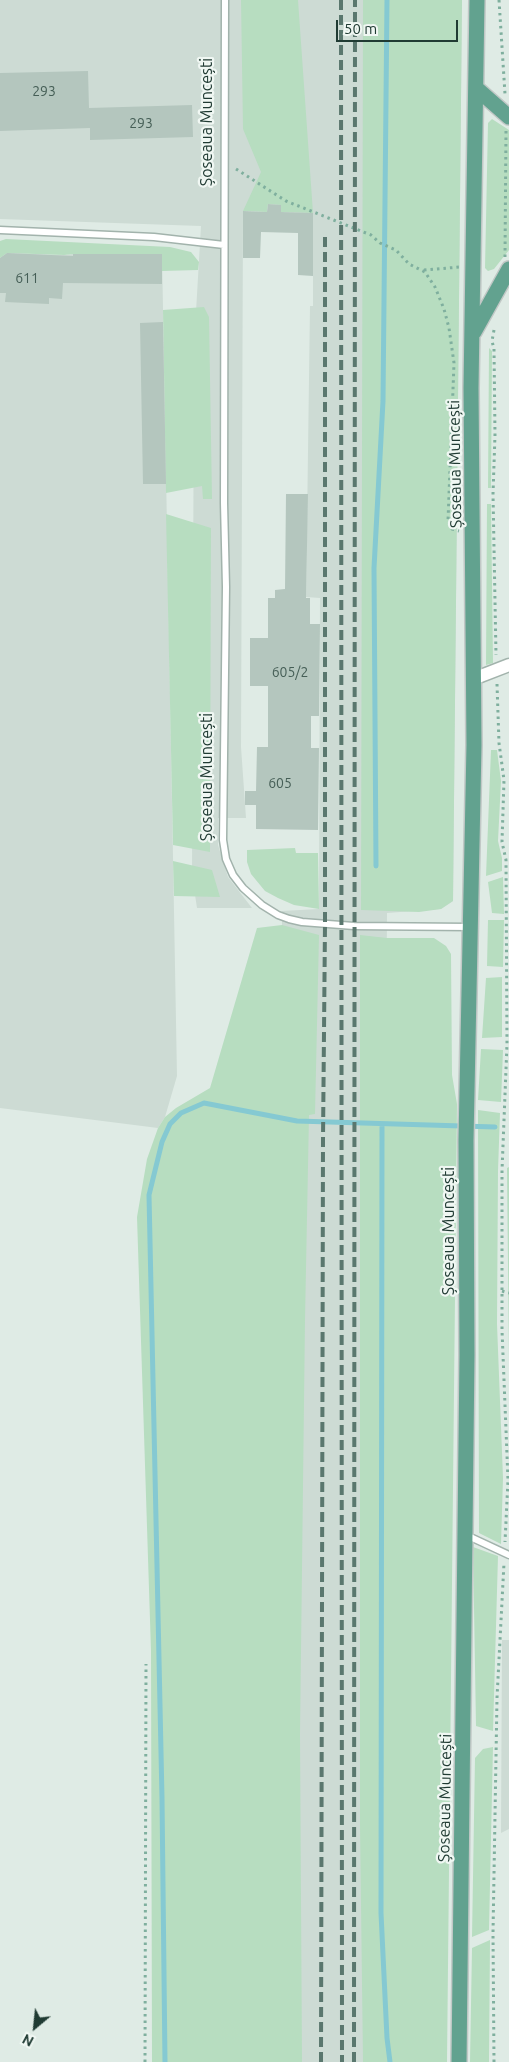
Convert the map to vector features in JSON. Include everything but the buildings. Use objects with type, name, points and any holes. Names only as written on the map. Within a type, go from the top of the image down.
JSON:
[{"type":"main road","name":"Șoseaua Muncești","points":[[459,2062],[465,1534],[466,1140],[474,755],[472,336],[477,0]]},
{"type":"main road","points":[[476,88],[508,116]]},
{"type":"main road","points":[[472,336],[507,272]]},
{"type":"street","points":[[473,679],[509,665]]},
{"type":"lane","name":"Șoseaua Muncești","points":[[225,0],[226,587],[223,840],[226,860],[233,875],[243,888],[262,905],[278,915],[295,920],[354,926],[470,928]]},
{"type":"lane","points":[[0,230],[154,237],[224,245]]},
{"type":"lane","points":[[465,1534],[507,1554]]},
{"type":"path","points":[[499,0],[508,116],[507,272]]},
{"type":"path","points":[[224,162],[286,201],[371,235],[380,243],[396,250],[409,264],[425,272],[435,288],[444,309],[454,363],[448,521],[452,529],[462,532]]},
{"type":"path","points":[[422,271],[473,265]]},
{"type":"path","points":[[494,328],[492,341],[494,349],[495,435],[493,494],[496,669],[504,780],[502,842],[506,860],[506,1044],[502,1171],[502,1330],[508,1480],[507,1554],[497,1698],[493,1933],[494,2062]]},
{"type":"path","points":[[503,800],[508,798]]},
{"type":"path","points":[[502,1290],[509,1293]]},
{"type":"path","points":[[145,2062],[146,1664]]},
{"type":"shaded area","points":[[0,0],[462,0],[453,901],[441,909],[387,913],[385,1253],[390,2062],[280,2062],[282,911],[319,909],[320,598],[306,597],[310,306],[313,306],[313,213],[281,212],[281,205],[268,204],[243,212],[241,747],[246,818],[218,818],[218,845],[228,877],[252,908],[197,908],[192,875],[194,346],[201,226],[0,219]]},
{"type":"shaded area","points":[[7,253],[64,255],[162,254],[177,1076],[165,1117],[158,1128],[0,1108],[0,258]]},
{"type":"shaded area","points":[[502,1640],[509,1640],[509,1829],[501,1833]]},
{"type":"green space","points":[[241,0],[298,0],[313,213],[281,212],[281,205],[268,204],[267,212],[243,211],[261,172],[243,129]]},
{"type":"green space","points":[[363,0],[462,0],[453,901],[441,909],[419,912],[361,910]]},
{"type":"green space","points":[[492,119],[509,130],[509,250],[494,269],[488,271],[485,268],[488,123]]},
{"type":"green space","points":[[6,239],[170,247],[191,252],[199,262],[198,270],[162,271],[162,254],[64,255],[7,253],[0,258],[0,241]]},
{"type":"green space","points":[[204,307],[209,317],[212,499],[203,499],[202,486],[166,493],[163,310]]},
{"type":"green space","points":[[489,348],[492,351],[491,488],[488,488]]},
{"type":"green space","points":[[487,504],[491,504],[493,663],[486,665]]},
{"type":"green space","points":[[166,514],[211,528],[210,852],[173,845]]},
{"type":"green space","points":[[491,750],[497,750],[501,781],[498,841],[502,858],[502,871],[486,876]]},
{"type":"green space","points":[[295,848],[296,853],[318,853],[319,909],[294,905],[278,898],[265,891],[251,874],[247,862],[247,850]]},
{"type":"green space","points":[[173,861],[212,870],[220,897],[174,896]]},
{"type":"green space","points":[[503,877],[504,914],[492,913],[488,882]]},
{"type":"green space","points":[[488,920],[504,920],[503,967],[487,966]]},
{"type":"green space","points":[[282,925],[319,935],[315,1114],[309,1115],[305,1320],[300,1734],[302,2062],[152,2062],[151,1651],[137,1217],[147,1159],[158,1128],[165,1117],[176,1108],[210,1088],[257,928]]},
{"type":"green space","points":[[360,935],[387,938],[434,938],[446,946],[451,954],[452,1075],[457,1104],[447,2062],[363,2062],[360,1825]]},
{"type":"green space","points":[[502,977],[502,1037],[482,1038],[486,978]]},
{"type":"green space","points":[[481,1049],[503,1050],[501,1102],[478,1100]]},
{"type":"green space","points":[[478,1110],[500,1113],[497,1324],[503,1478],[501,1544],[479,1533]]},
{"type":"green space","points":[[509,1167],[509,1362],[507,1168]]},
{"type":"green space","points":[[473,1547],[498,1556],[493,1731],[476,1726]]},
{"type":"green space","points":[[493,1747],[489,1930],[472,1937],[475,1758],[483,1749]]},
{"type":"green space","points":[[490,1940],[489,2062],[470,2062],[472,1948]]},
{"type":"waterway","points":[[376,866],[374,568],[383,401],[387,0]]},
{"type":"waterway","points":[[165,2062],[162,1798],[149,1195],[162,1142],[170,1124],[181,1113],[204,1103],[297,1121],[495,1127]]},
{"type":"waterway","points":[[382,1124],[381,1913],[387,2038],[390,2062]]},
{"type":"railway","points":[[341,0],[342,2062]]},
{"type":"railway","points":[[354,2062],[355,0]]},
{"type":"railway","points":[[321,2062],[325,924],[325,236]]}]
